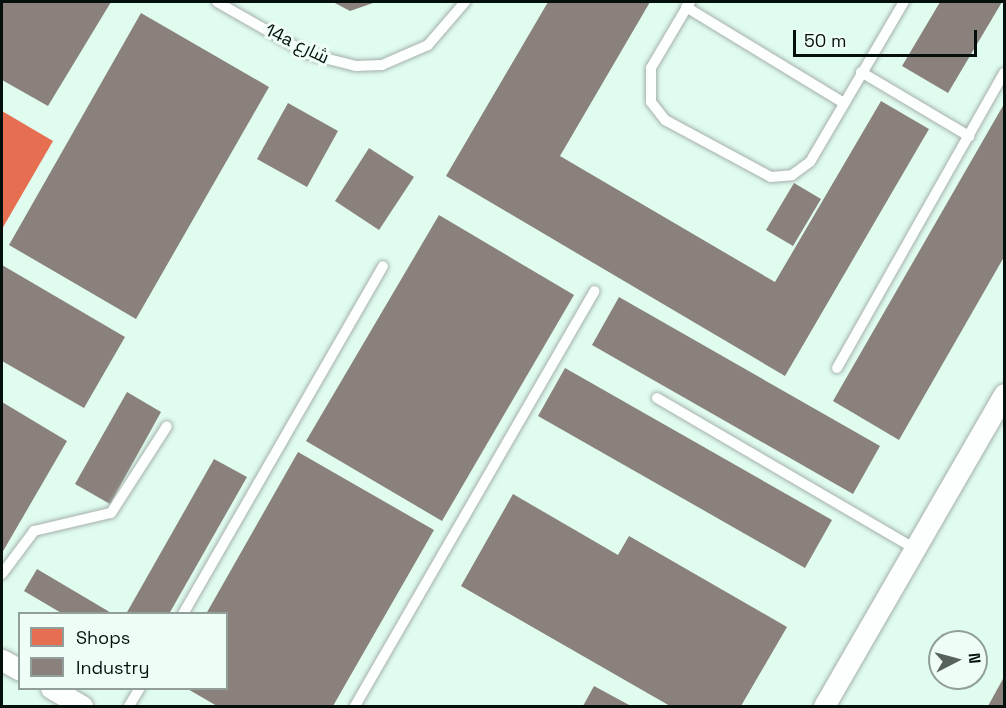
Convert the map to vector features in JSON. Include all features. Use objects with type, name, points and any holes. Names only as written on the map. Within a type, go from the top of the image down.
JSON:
[{"type":"street","points":[[824,706],[1005,394]]},
{"type":"street","points":[[2,660],[18,669]]},
{"type":"street","points":[[54,690],[82,706]]},
{"type":"lane","name":"14a شارع","points":[[217,2],[308,54],[357,66],[382,65],[428,45],[465,2]]},
{"type":"lane","points":[[844,103],[688,4],[648,80],[651,102],[665,120],[761,175],[782,177],[810,162],[904,2]]},
{"type":"lane","points":[[861,72],[969,136]]},
{"type":"lane","points":[[837,368],[1005,73]]},
{"type":"lane","points":[[184,612],[383,266]]},
{"type":"lane","points":[[355,706],[595,291]]},
{"type":"lane","points":[[657,398],[915,549]]},
{"type":"lane","points":[[2,574],[34,531],[111,513],[167,426]]},
{"type":"lane","points":[[129,706],[139,690]]},
{"type":"shaded area","points":[[2,2],[1004,2],[1004,706],[2,706]]},
{"type":"building: Shops","points":[[2,111],[53,141],[2,229]]},
{"type":"building: Industry","points":[[2,2],[111,2],[48,106],[2,80]]},
{"type":"building: Industry","points":[[333,2],[376,2],[350,11]]},
{"type":"building: Industry","points":[[548,2],[650,2],[560,156],[775,282],[881,101],[929,129],[785,376],[446,176]]},
{"type":"building: Industry","points":[[940,2],[1002,2],[948,93],[902,66]]},
{"type":"building: Industry","points":[[141,13],[269,87],[136,319],[9,245]]},
{"type":"building: Industry","points":[[288,103],[338,131],[307,187],[257,159]]},
{"type":"building: Industry","points":[[1004,104],[1004,257],[899,440],[833,401]]},
{"type":"building: Industry","points":[[369,148],[414,177],[379,230],[335,201]]},
{"type":"building: Industry","points":[[794,183],[821,199],[793,246],[766,230]]},
{"type":"building: Industry","points":[[439,215],[574,295],[442,521],[306,441]]},
{"type":"building: Industry","points":[[2,265],[125,337],[84,408],[2,361]]},
{"type":"building: Industry","points":[[619,297],[880,446],[853,494],[592,345]]},
{"type":"building: Industry","points":[[565,368],[832,520],[805,568],[538,416]]},
{"type":"building: Industry","points":[[127,392],[161,412],[110,504],[75,484]]},
{"type":"building: Industry","points":[[2,402],[67,441],[2,553]]},
{"type":"building: Industry","points":[[298,452],[434,530],[333,706],[217,706],[189,690],[228,690],[228,612],[207,612]]},
{"type":"building: Industry","points":[[214,459],[247,477],[170,612],[127,612]]},
{"type":"building: Industry","points":[[513,494],[618,555],[629,536],[787,627],[741,706],[670,706],[461,586]]},
{"type":"building: Industry","points":[[37,569],[110,612],[60,612],[24,591]]},
{"type":"building: Industry","points":[[1004,677],[1004,706],[988,706]]},
{"type":"building: Industry","points":[[594,686],[631,706],[583,706]]}]
